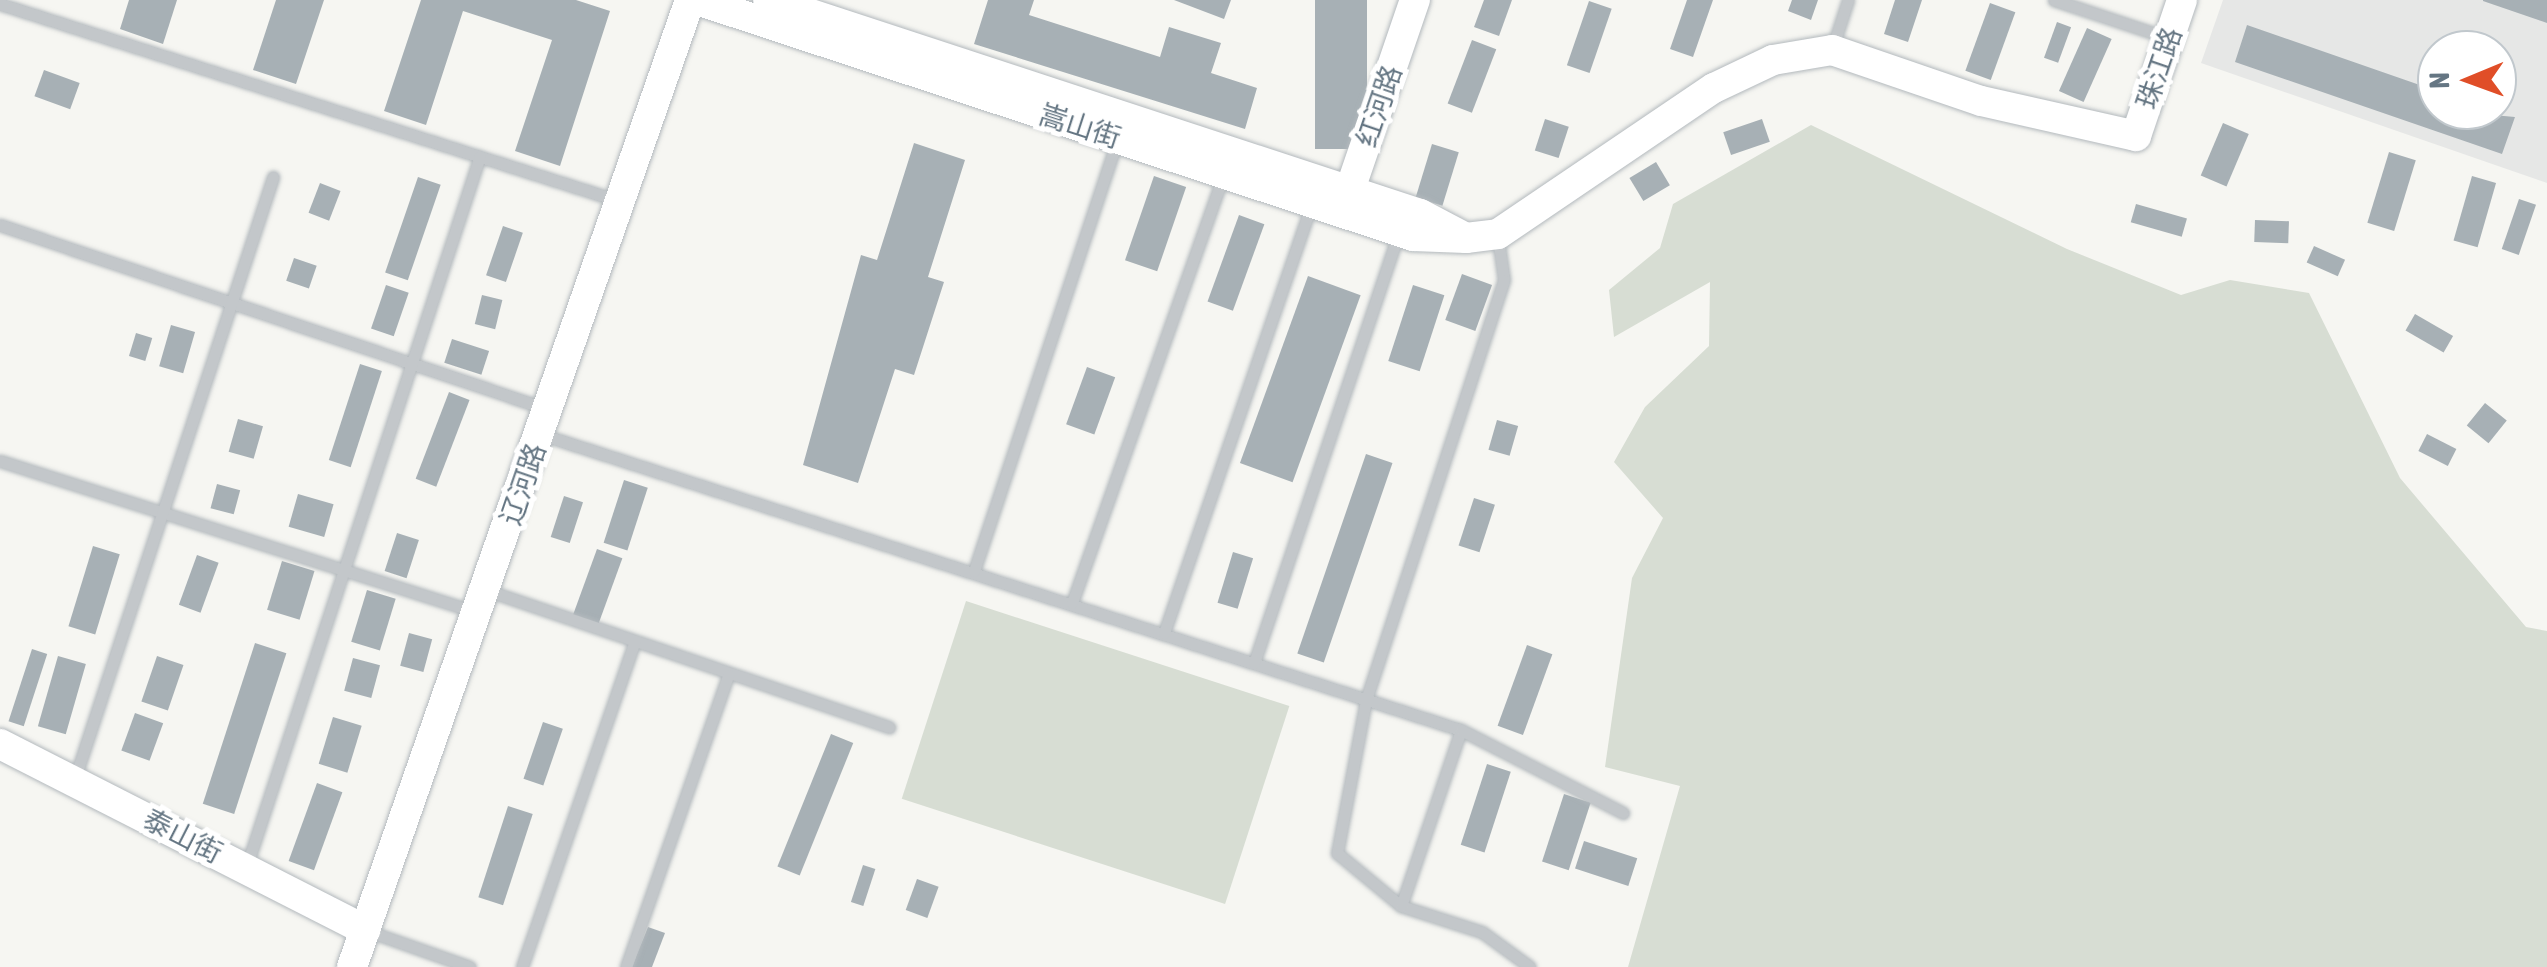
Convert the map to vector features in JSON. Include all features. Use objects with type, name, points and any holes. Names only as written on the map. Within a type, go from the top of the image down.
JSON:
[{"type":"street","name":"嵩山街","points":[[693,0],[1312,203],[1346,202],[1398,231],[1466,238],[1498,234]]},
{"type":"street","name":"辽河路","points":[[352,967],[693,0]]},
{"type":"street","name":"嵩山街","points":[[768,0],[1346,202],[1466,238]]},
{"type":"street","name":"红河路","points":[[1346,202],[1414,0]]},
{"type":"street","name":"珠江路","points":[[1832,50],[1980,101],[2136,136],[2182,0]]},
{"type":"street","points":[[1498,234],[1714,88],[1773,60],[1832,50]]},
{"type":"street","name":"泰山街","points":[[0,744],[365,930]]},
{"type":"lane","points":[[1832,50],[1848,0]]},
{"type":"lane","points":[[2054,0],[2169,38]]},
{"type":"lane","points":[[0,4],[620,201]]},
{"type":"lane","points":[[974,571],[1118,139]]},
{"type":"lane","points":[[246,868],[480,156]]},
{"type":"lane","points":[[1072,603],[1224,174]]},
{"type":"lane","points":[[74,781],[236,307],[273,177]]},
{"type":"lane","points":[[1164,634],[1312,203]]},
{"type":"lane","points":[[0,225],[412,364],[544,422],[974,571],[1461,730],[1623,814]]},
{"type":"lane","points":[[1254,663],[1398,231]]},
{"type":"lane","points":[[1498,234],[1504,280],[1366,700],[1337,854],[1401,906],[1482,932],[1530,967]]},
{"type":"lane","points":[[0,461],[346,571],[634,643],[888,727]]},
{"type":"lane","points":[[522,967],[634,643]]},
{"type":"lane","points":[[626,967],[728,675]]},
{"type":"lane","points":[[1401,906],[1461,730]]},
{"type":"lane","points":[[365,930],[470,967]]},
{"type":"shaded area","points":[[2223,0],[2547,0],[2547,183],[2201,63]]},
{"type":"shaded area","points":[[1811,125],[2067,249],[2181,295],[2230,280],[2309,293],[2400,478],[2526,627],[2547,631],[2547,967],[1628,967],[1680,786],[1605,767],[1632,578],[1663,518],[1614,462],[1645,407],[1709,346],[1710,282],[1614,337],[1609,290],[1660,248],[1673,204]]},
{"type":"shaded area","points":[[966,601],[1289,706],[1225,904],[902,799]]},
{"type":"building","points":[[129,0],[177,0],[163,44],[120,29]]},
{"type":"building","points":[[276,0],[324,0],[296,84],[253,70]]},
{"type":"building","points":[[421,0],[576,0],[610,11],[560,166],[515,151],[552,40],[463,11],[426,125],[384,111]]},
{"type":"building","points":[[988,0],[1034,0],[1029,15],[1160,57],[1169,27],[1221,43],[1211,73],[1257,88],[1245,129],[974,44]]},
{"type":"building","points":[[1174,0],[1231,0],[1224,19]]},
{"type":"building","points":[[1315,0],[1367,0],[1367,149],[1315,149]]},
{"type":"building","points":[[1484,0],[1512,0],[1499,36],[1474,27]]},
{"type":"building","points":[[1687,0],[1713,0],[1693,57],[1670,49]]},
{"type":"building","points":[[1792,0],[1818,0],[1811,20],[1788,11]]},
{"type":"building","points":[[1895,0],[1922,0],[1908,42],[1884,34]]},
{"type":"building","points":[[2547,0],[2547,23],[2483,1]]},
{"type":"building","points":[[1589,1],[1612,9],[1590,73],[1567,65]]},
{"type":"building","points":[[1990,3],[2015,12],[1991,80],[1965,71]]},
{"type":"building","points":[[2057,22],[2071,27],[2058,63],[2044,58]]},
{"type":"building","points":[[2247,25],[2417,84],[2417,125],[2235,62]]},
{"type":"building","points":[[2087,28],[2112,39],[2084,102],[2059,91]]},
{"type":"building","points":[[1472,40],[1496,49],[1472,113],[1448,103]]},
{"type":"building","points":[[44,70],[80,83],[70,109],[34,96]]},
{"type":"building","points":[[1545,119],[1569,127],[1559,158],[1535,150]]},
{"type":"building","points":[[1762,119],[1770,142],[1731,155],[1723,132]]},
{"type":"building","points":[[2223,123],[2249,134],[2227,186],[2201,175]]},
{"type":"building","points":[[2432,130],[2510,130],[2502,154]]},
{"type":"building","points":[[914,143],[965,160],[928,277],[944,282],[914,375],[895,369],[858,483],[803,465],[861,255],[877,260]]},
{"type":"building","points":[[1432,144],[1459,152],[1442,206],[1416,198]]},
{"type":"building","points":[[2389,152],[2416,160],[2394,231],[2367,223]]},
{"type":"building","points":[[1656,162],[1670,185],[1643,201],[1629,178]]},
{"type":"building","points":[[1154,176],[1186,187],[1157,271],[1125,260]]},
{"type":"building","points":[[2472,176],[2496,183],[2478,247],[2454,240]]},
{"type":"building","points":[[418,177],[441,185],[408,280],[385,272]]},
{"type":"building","points":[[320,183],[341,191],[329,221],[309,213]]},
{"type":"building","points":[[2519,199],[2536,205],[2519,255],[2502,249]]},
{"type":"building","points":[[2136,204],[2187,219],[2182,237],[2131,222]]},
{"type":"building","points":[[1239,215],[1264,224],[1233,311],[1208,301]]},
{"type":"building","points":[[2255,220],[2289,221],[2288,243],[2254,242]]},
{"type":"building","points":[[503,226],[523,233],[506,282],[486,275]]},
{"type":"building","points":[[2314,246],[2345,260],[2338,276],[2307,262]]},
{"type":"building","points":[[294,258],[317,266],[309,289],[286,281]]},
{"type":"building","points":[[1462,274],[1492,285],[1475,331],[1445,320]]},
{"type":"building","points":[[1308,276],[1361,295],[1293,482],[1240,463]]},
{"type":"building","points":[[386,285],[409,293],[394,336],[371,328]]},
{"type":"building","points":[[1413,285],[1444,295],[1420,371],[1388,361]]},
{"type":"building","points":[[482,295],[502,300],[495,329],[475,324]]},
{"type":"building","points":[[2415,314],[2453,336],[2444,352],[2406,330]]},
{"type":"building","points":[[171,325],[195,332],[183,373],[159,366]]},
{"type":"building","points":[[136,333],[152,338],[145,361],[129,356]]},
{"type":"building","points":[[452,339],[489,351],[481,375],[444,363]]},
{"type":"building","points":[[360,364],[382,371],[351,467],[329,460]]},
{"type":"building","points":[[1087,367],[1115,377],[1094,435],[1066,424]]},
{"type":"building","points":[[449,392],[470,400],[436,487],[416,479]]},
{"type":"building","points":[[2485,403],[2507,421],[2489,443],[2467,426]]},
{"type":"building","points":[[238,419],[263,426],[254,459],[229,452]]},
{"type":"building","points":[[1497,420],[1518,426],[1510,456],[1488,450]]},
{"type":"building","points":[[2427,434],[2456,449],[2448,466],[2418,451]]},
{"type":"building","points":[[1366,454],[1392,463],[1324,663],[1297,654]]},
{"type":"building","points":[[624,480],[648,488],[627,550],[604,543]]},
{"type":"building","points":[[217,484],[240,490],[234,514],[211,508]]},
{"type":"building","points":[[298,494],[334,504],[324,537],[289,527]]},
{"type":"building","points":[[564,496],[583,502],[570,543],[551,537]]},
{"type":"building","points":[[1474,498],[1495,505],[1479,552],[1459,546]]},
{"type":"building","points":[[397,533],[419,540],[407,578],[385,571]]},
{"type":"building","points":[[93,546],[120,554],[95,635],[68,626]]},
{"type":"building","points":[[597,549],[622,558],[597,628],[572,619]]},
{"type":"building","points":[[1233,552],[1253,558],[1238,609],[1218,603]]},
{"type":"building","points":[[197,555],[219,563],[200,613],[179,605]]},
{"type":"building","points":[[282,561],[315,571],[300,620],[267,610]]},
{"type":"building","points":[[367,590],[396,599],[380,650],[351,642]]},
{"type":"building","points":[[409,633],[432,639],[423,672],[400,666]]},
{"type":"building","points":[[255,643],[286,653],[234,814],[203,804]]},
{"type":"building","points":[[1527,645],[1552,654],[1523,735],[1498,726]]},
{"type":"building","points":[[32,649],[47,654],[24,726],[9,721]]},
{"type":"building","points":[[58,656],[86,664],[66,734],[38,726]]},
{"type":"building","points":[[157,656],[183,665],[168,711],[141,701]]},
{"type":"building","points":[[353,658],[380,665],[371,698],[344,691]]},
{"type":"building","points":[[135,713],[163,723],[150,761],[121,751]]},
{"type":"building","points":[[333,717],[362,726],[347,773],[319,764]]},
{"type":"building","points":[[543,722],[563,729],[543,786],[523,779]]},
{"type":"building","points":[[831,734],[853,743],[800,876],[777,867]]},
{"type":"building","points":[[1487,764],[1511,772],[1485,853],[1461,845]]},
{"type":"building","points":[[317,783],[342,792],[314,870],[289,861]]},
{"type":"building","points":[[1564,794],[1591,803],[1569,870],[1542,862]]},
{"type":"building","points":[[508,806],[533,814],[503,905],[478,897]]},
{"type":"building","points":[[1584,841],[1637,858],[1628,886],[1575,869]]},
{"type":"building","points":[[863,865],[875,869],[863,906],[851,902]]},
{"type":"building","points":[[917,879],[939,887],[927,918],[906,910]]},
{"type":"building","points":[[648,927],[665,933],[652,967],[632,967]]}]
